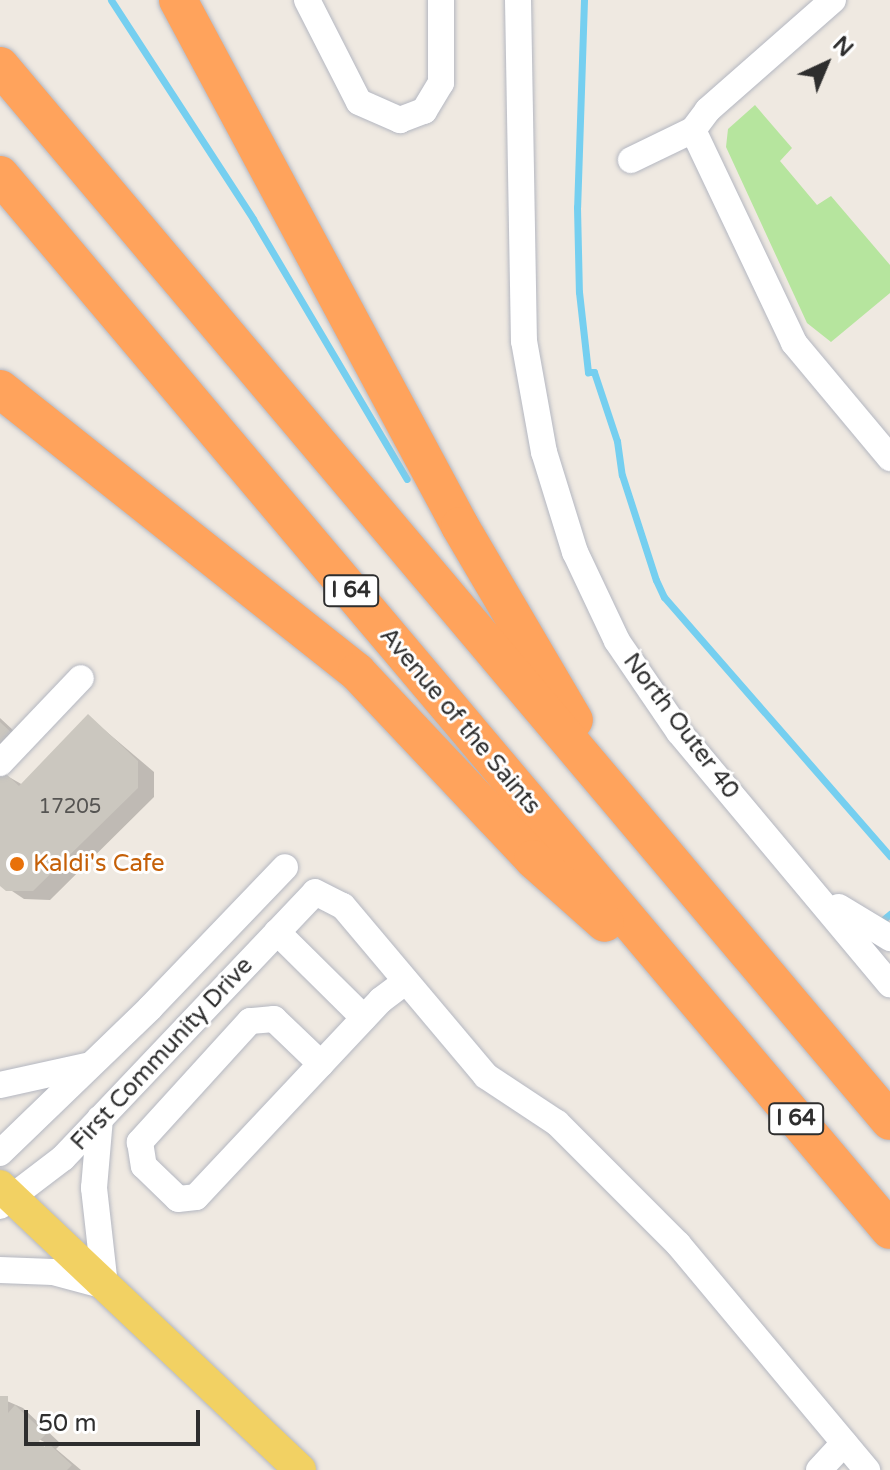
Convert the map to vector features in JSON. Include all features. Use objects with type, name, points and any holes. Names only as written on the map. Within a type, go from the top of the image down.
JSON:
[{"type":"highway","points":[[178,0],[418,449],[616,796]]},
{"type":"highway","points":[[0,66],[890,1121]]},
{"type":"highway","name":"Avenue of the Saints","points":[[0,175],[890,1230]]},
{"type":"highway","points":[[0,389],[357,672],[533,859],[702,1008]]},
{"type":"main road","points":[[4,1197],[105,1286],[300,1470]]},
{"type":"street","points":[[307,0],[359,102],[400,120],[424,111],[441,83],[441,0]]},
{"type":"street","name":"North Outer 40","points":[[518,0],[524,341],[544,452],[575,552],[617,641],[679,732],[890,984]]},
{"type":"street","points":[[631,160],[693,130],[708,110],[833,0]]},
{"type":"street","points":[[693,130],[794,343],[890,458]]},
{"type":"street","points":[[0,763],[81,678]]},
{"type":"street","points":[[791,865],[852,919],[890,938]]},
{"type":"street","name":"First Community Drive","points":[[0,1153],[285,867]]},
{"type":"street","name":"First Community Drive","points":[[4,1197],[63,1158],[315,892],[343,906],[406,981]]},
{"type":"street","points":[[277,932],[364,1018]]},
{"type":"street","points":[[321,1064],[274,1019],[262,1017],[247,1025],[140,1142],[144,1166],[178,1199],[196,1197],[321,1064],[364,1018],[406,981],[486,1076],[557,1123],[678,1244],[867,1470]]},
{"type":"street","points":[[217,996],[247,1025]]},
{"type":"street","points":[[0,1085],[90,1065]]},
{"type":"street","points":[[0,1270],[53,1272],[105,1286],[94,1188],[100,1118]]},
{"type":"street","points":[[819,1470],[844,1443]]},
{"type":"green space","points":[[755,105],[792,148],[780,161],[817,205],[831,196],[890,265],[890,293],[831,342],[807,323],[726,147],[728,129]]},
{"type":"building","points":[[88,714],[138,761],[138,788],[33,891],[6,891],[0,886],[0,774],[3,771],[19,786]]},
{"type":"building","points":[[0,722],[14,735],[0,749]]},
{"type":"building","points":[[0,1396],[8,1396],[8,1413],[15,1405],[46,1434],[39,1441],[44,1447],[48,1443],[72,1465],[67,1470],[0,1470]]},
{"type":"waterway","points":[[111,0],[253,219],[407,479]]},
{"type":"waterway","points":[[584,0],[577,207],[579,292],[588,372],[594,372],[617,441],[622,475],[656,580],[664,597],[890,856]]},
{"type":"waterway","points":[[884,919],[890,914]]},
{"type":"place","name":"Kaldi's Cafe","points":[[17,864]]}]
